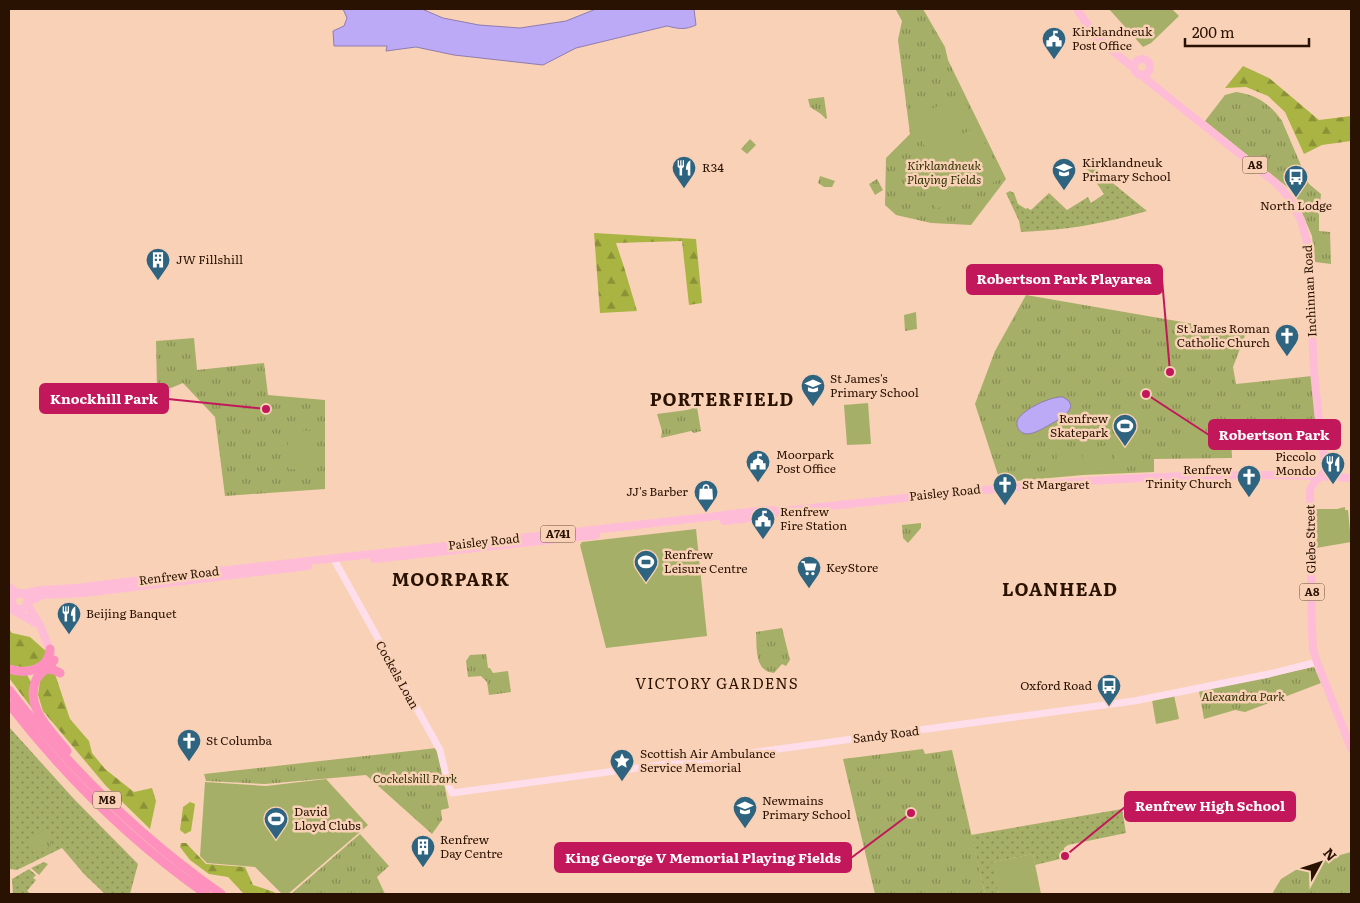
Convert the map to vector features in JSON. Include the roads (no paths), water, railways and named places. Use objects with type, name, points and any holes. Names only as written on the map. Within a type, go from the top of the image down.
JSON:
[{"type":"highway","points":[[9,669],[27,671],[42,666],[48,660],[50,649]]},
{"type":"highway","points":[[54,660],[39,675],[34,685],[33,697],[36,708],[63,745],[111,803]]},
{"type":"highway","points":[[46,669],[60,673]]},
{"type":"highway","name":"M8","points":[[9,690],[59,750],[111,803],[161,848],[221,894]]},
{"type":"highway","name":"M8","points":[[9,704],[33,734],[88,792],[133,835],[206,894]]},
{"type":"highway","points":[[9,710],[61,764]]},
{"type":"main road","points":[[1077,9],[1100,42],[1121,58],[1135,65],[1138,74],[1147,77],[1150,68],[1148,61],[1140,59],[1135,65]]},
{"type":"main road","name":"Inchinnan Road","points":[[1147,77],[1167,97],[1264,172],[1281,188],[1295,207],[1301,220],[1307,239],[1309,258],[1315,388],[1326,468],[1320,476]]},
{"type":"main road","name":"Paisley Road","points":[[336,560],[766,510],[781,511],[1053,483],[1175,477],[1320,476],[1351,478]]},
{"type":"main road","name":"Glebe Street","points":[[1320,476],[1313,483],[1310,491],[1312,632],[1316,662],[1351,748]]},
{"type":"main road","name":"Renfrew Road","points":[[20,594],[41,590],[76,588],[336,560]]},
{"type":"main road","name":"Renfrew Road","points":[[27,603],[42,596],[84,593],[336,560]]},
{"type":"main road","name":"Cockels Loan","points":[[336,560],[440,750],[452,794]]},
{"type":"main road","points":[[9,587],[26,597],[27,603],[43,633],[54,660]]},
{"type":"main road","points":[[10,600],[20,594]]},
{"type":"main road","points":[[10,600],[14,606],[29,616],[43,633]]},
{"type":"main road","points":[[10,600],[14,610],[35,623]]},
{"type":"main road","points":[[20,609],[24,608],[27,603]]},
{"type":"main road","name":"Sandy Road","points":[[452,794],[1134,701],[1269,674],[1316,662]]},
{"type":"place","name":"Kirklandneuk Post Office","points":[[1054,60]]},
{"type":"place","name":"R34","points":[[684,189]]},
{"type":"place","name":"Kirklandneuk Primary School","points":[[1064,191]]},
{"type":"place","name":"North Lodge","points":[[1296,198]]},
{"type":"place","name":"JW Fillshill","points":[[158,281]]},
{"type":"place","name":"St James Roman Catholic Church","points":[[1287,357]]},
{"type":"place","name":"Robertson Park Playarea","points":[[1170,372]]},
{"type":"place","name":"Robertson Park","points":[[1146,394]]},
{"type":"place","name":"St James's Primary School","points":[[813,407]]},
{"type":"place","name":"Knockhill Park","points":[[266,409]]},
{"type":"place","name":"Renfrew Skatepark","points":[[1125,447]]},
{"type":"place","name":"Moorpark Post Office","points":[[758,483]]},
{"type":"place","name":"Piccolo Mondo","points":[[1333,485]]},
{"type":"place","name":"Renfrew Trinity Church","points":[[1249,498]]},
{"type":"place","name":"St Margaret","points":[[1005,506]]},
{"type":"place","name":"JJ's Barber","points":[[706,513]]},
{"type":"place","name":"Renfrew Fire Station","points":[[763,540]]},
{"type":"place","name":"Renfrew Leisure Centre","points":[[646,583]]},
{"type":"place","name":"KeyStore","points":[[809,589]]},
{"type":"place","name":"Beijing Banquet","points":[[69,635]]},
{"type":"place","name":"Oxford Road","points":[[1109,707]]},
{"type":"place","name":"St Columba","points":[[189,762]]},
{"type":"place","name":"Scottish Air Ambulance Service Memorial","points":[[622,782]]},
{"type":"place","name":"King George V Memorial Playing Fields","points":[[911,813]]},
{"type":"place","name":"Newmains Primary School","points":[[745,829]]},
{"type":"place","name":"David Lloyd Clubs","points":[[276,840]]},
{"type":"place","name":"Renfrew High School","points":[[1065,856]]},
{"type":"place","name":"Renfrew Day Centre","points":[[423,868]]},
{"type":"district","name":"PORTERFIELD","points":[[722,400]]},
{"type":"district","name":"MOORPARK","points":[[451,580]]},
{"type":"district","name":"LOANHEAD","points":[[1060,590]]},
{"type":"district","name":"VICTORY GARDENS","points":[[717,684]]},
{"type":"park label","name":"Kirklandneuk Playing Fields","points":[[944,173]]},
{"type":"park label","name":"Alexandra Park","points":[[1243,697]]},
{"type":"park label","name":"Cockelshill Park","points":[[415,779]]}]
